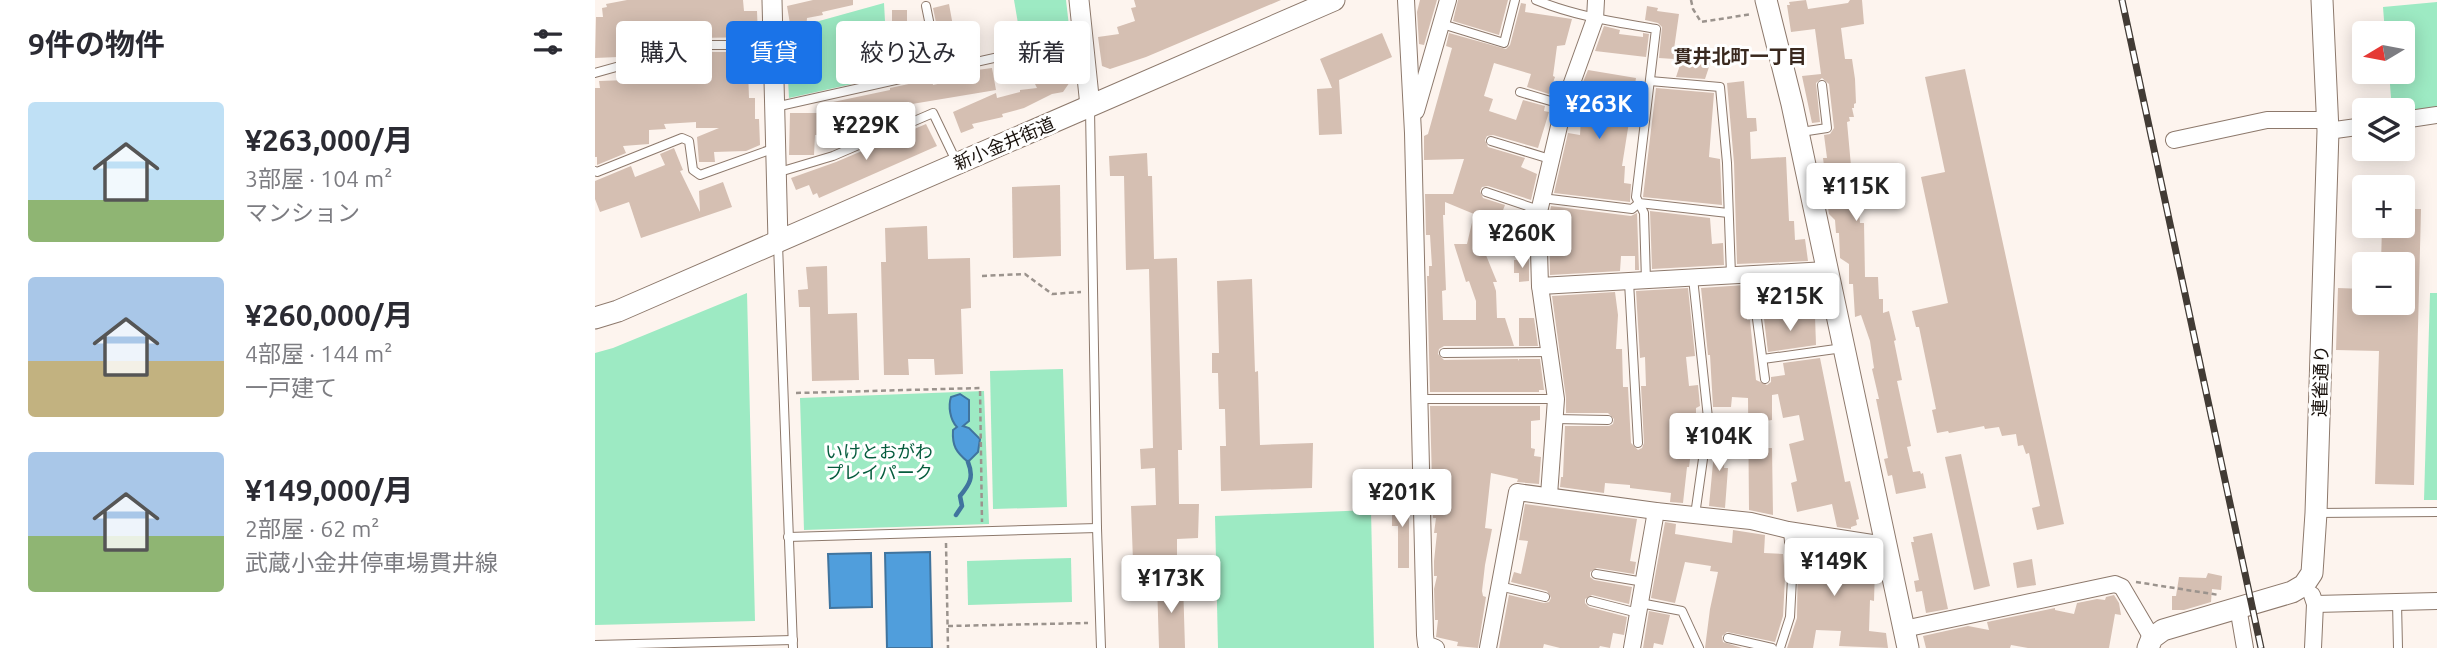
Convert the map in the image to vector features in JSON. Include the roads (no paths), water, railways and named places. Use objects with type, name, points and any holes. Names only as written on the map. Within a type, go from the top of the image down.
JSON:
[{"type":"main road","name":"新小金井街道","points":[[595,318],[618,311],[1334,0]]},
{"type":"main road","name":"連雀通り","points":[[2304,585],[2310,579],[2313,568],[2316,513],[2328,125],[2322,0]]},
{"type":"main road","points":[[1767,6],[1798,132],[1906,638]]},
{"type":"main road","points":[[2150,643],[2163,630],[2292,592],[2304,585]]},
{"type":"street","points":[[1079,0],[1081,21]]},
{"type":"street","points":[[1406,0],[1412,123],[1425,635],[1426,644],[1436,648]]},
{"type":"street","points":[[1412,123],[1448,0]]},
{"type":"street","points":[[1549,495],[1556,399],[1540,286],[1540,204],[1564,105],[1595,19],[1595,0]]},
{"type":"street","points":[[774,84],[778,241]]},
{"type":"street","points":[[1088,84],[1090,106]]},
{"type":"street","points":[[2415,118],[2437,115]]},
{"type":"street","points":[[2174,140],[2267,120],[2352,126]]},
{"type":"street","points":[[1540,286],[1827,270]]},
{"type":"street","points":[[1488,648],[1517,492],[1751,521],[1789,530],[1885,545]]},
{"type":"street","points":[[1632,648],[1656,511]]},
{"type":"street","points":[[1906,638],[2115,584],[2122,587],[2150,643]]},
{"type":"street","points":[[2304,585],[2315,604],[2313,648]]},
{"type":"street","points":[[2315,604],[2437,601]]},
{"type":"street","points":[[2238,607],[2245,648]]},
{"type":"lane","points":[[1442,23],[1504,43],[1515,0]]},
{"type":"lane","points":[[1536,0],[1595,19],[1656,29],[1636,197],[1644,213],[1646,281]]},
{"type":"lane","points":[[926,6],[929,21]]},
{"type":"lane","points":[[595,73],[695,45],[726,45]]},
{"type":"lane","points":[[1650,80],[1720,87],[1727,163],[1731,275]]},
{"type":"lane","points":[[775,107],[878,84]]},
{"type":"lane","points":[[1798,132],[1827,128],[1822,85]]},
{"type":"lane","points":[[1520,92],[1564,105]]},
{"type":"lane","points":[[1090,106],[1101,648]]},
{"type":"lane","points":[[776,173],[833,156],[933,113],[957,163]]},
{"type":"lane","points":[[595,171],[682,138],[689,141],[693,170],[699,175],[775,148]]},
{"type":"lane","points":[[1491,141],[1550,159]]},
{"type":"lane","points":[[1486,192],[1540,204],[1632,209],[1639,203],[1728,213]]},
{"type":"lane","points":[[595,645],[793,644],[778,241]]},
{"type":"lane","points":[[1751,274],[1765,379]]},
{"type":"lane","points":[[1693,278],[1711,446],[1704,452],[1695,515]]},
{"type":"lane","points":[[1629,282],[1638,443]]},
{"type":"lane","points":[[1763,359],[1843,348]]},
{"type":"lane","points":[[1444,353],[1549,352]]},
{"type":"lane","points":[[1419,399],[1556,399]]},
{"type":"lane","points":[[1555,419],[1608,420]]},
{"type":"lane","points":[[2316,513],[2437,512]]},
{"type":"lane","points":[[788,537],[1097,528]]},
{"type":"lane","points":[[1780,648],[1790,617],[1792,578],[1789,530]]},
{"type":"lane","points":[[1596,574],[1644,582]]},
{"type":"lane","points":[[1499,586],[1545,597]]},
{"type":"lane","points":[[1591,601],[1682,611],[1699,648]]},
{"type":"lane","points":[[2397,602],[2398,648]]},
{"type":"lane","points":[[1727,638],[1772,648]]},
{"type":"water","points":[[960,394],[969,400],[969,421],[963,426],[980,439],[978,452],[968,462],[958,452],[953,440],[953,430],[957,427],[951,417],[950,401],[951,397]]},
{"type":"water","points":[[930,552],[932,648],[887,648],[885,553]]},
{"type":"water","points":[[871,553],[872,607],[830,608],[828,554]]},
{"type":"waterway","points":[[956,515],[962,506],[960,496],[970,480],[968,462]]},
{"type":"railway","points":[[2122,0],[2261,648]]},
{"type":"district","name":"貫井北町一丁目","points":[[1740,56]]},
{"type":"park label","name":"いけとおがわ プレイパーク","points":[[879,461]]}]
